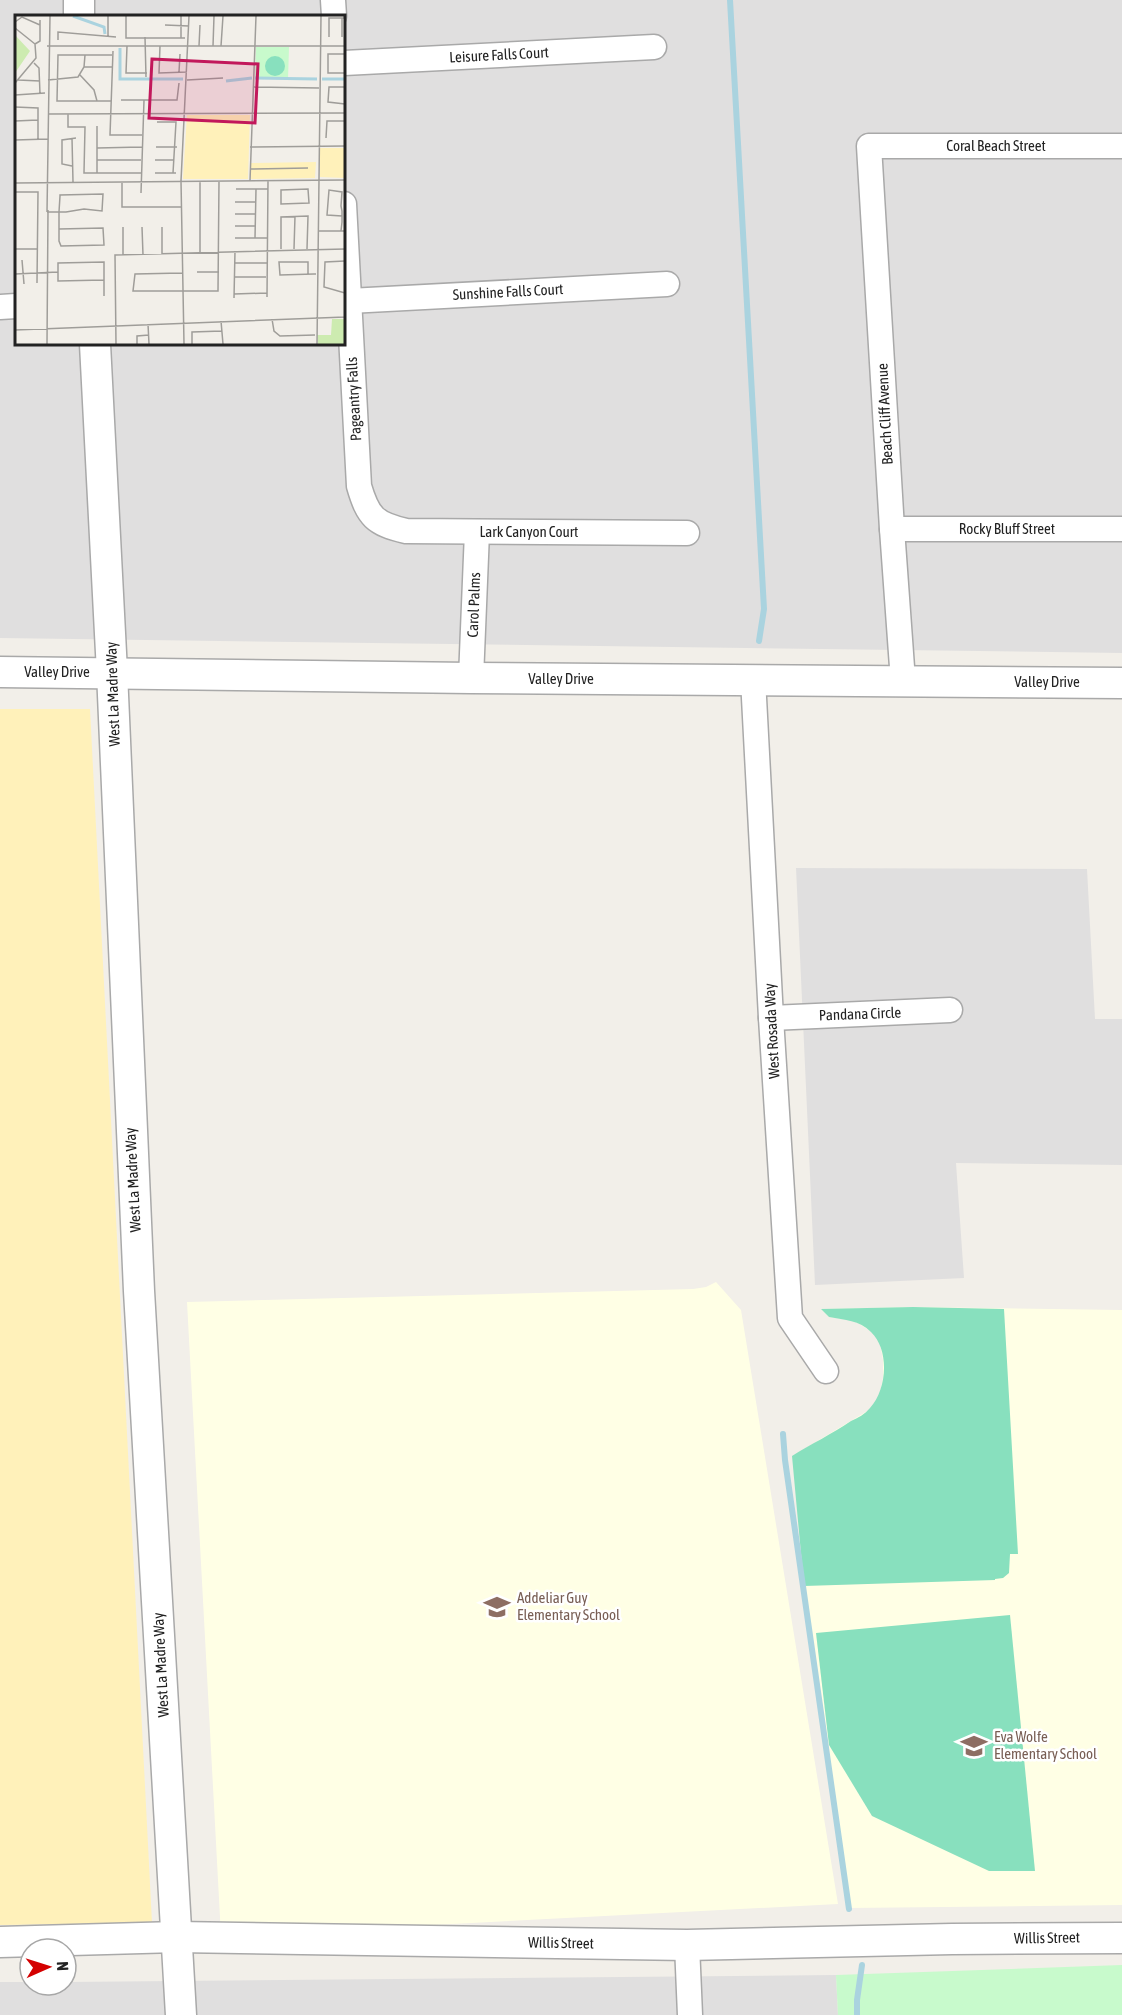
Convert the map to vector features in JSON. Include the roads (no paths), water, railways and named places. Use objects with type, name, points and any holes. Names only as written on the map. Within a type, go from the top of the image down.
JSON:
[{"type":"street","points":[[333,0],[334,15]]},
{"type":"street","name":"Leisure Falls Court","points":[[345,63],[654,47]]},
{"type":"street","name":"Coral Beach Street","points":[[870,146],[1122,146]]},
{"type":"street","name":"Beach Cliff Avenue","points":[[870,146],[903,681]]},
{"type":"street","name":"Pageantry Falls","points":[[345,223],[359,486],[364,506],[374,518]]},
{"type":"street","name":"Sunshine Falls Court","points":[[349,301],[667,284]]},
{"type":"street","points":[[0,307],[15,306]]},
{"type":"street","name":"West La Madre Way","points":[[95,345],[112,672],[137,1256],[181,2015]]},
{"type":"street","name":"Lark Canyon Court","points":[[374,518],[387,526],[406,531],[687,533]]},
{"type":"street","name":"Rocky Bluff Street","points":[[892,529],[1122,529]]},
{"type":"street","name":"Carol Palms","points":[[471,678],[477,532]]},
{"type":"street","name":"Valley Drive","points":[[0,672],[1122,683]]},
{"type":"street","name":"West Rosada Way","points":[[753,679],[790,1318],[826,1371]]},
{"type":"street","name":"Pandana Circle","points":[[771,1018],[950,1010]]},
{"type":"street","name":"Willis Street","points":[[0,1942],[177,1937],[687,1946],[943,1939],[1122,1938]]},
{"type":"street","points":[[687,1946],[690,2015]]},
{"type":"waterway","points":[[730,0],[764,609],[759,641]]},
{"type":"waterway","points":[[783,1434],[849,1909]]},
{"type":"waterway","points":[[857,2015],[862,1965]]},
{"type":"place","name":"Addeliar Guy Elementary School","points":[[497,1607]]},
{"type":"place","name":"Eva Wolfe Elementary School","points":[[974,1746]]}]
